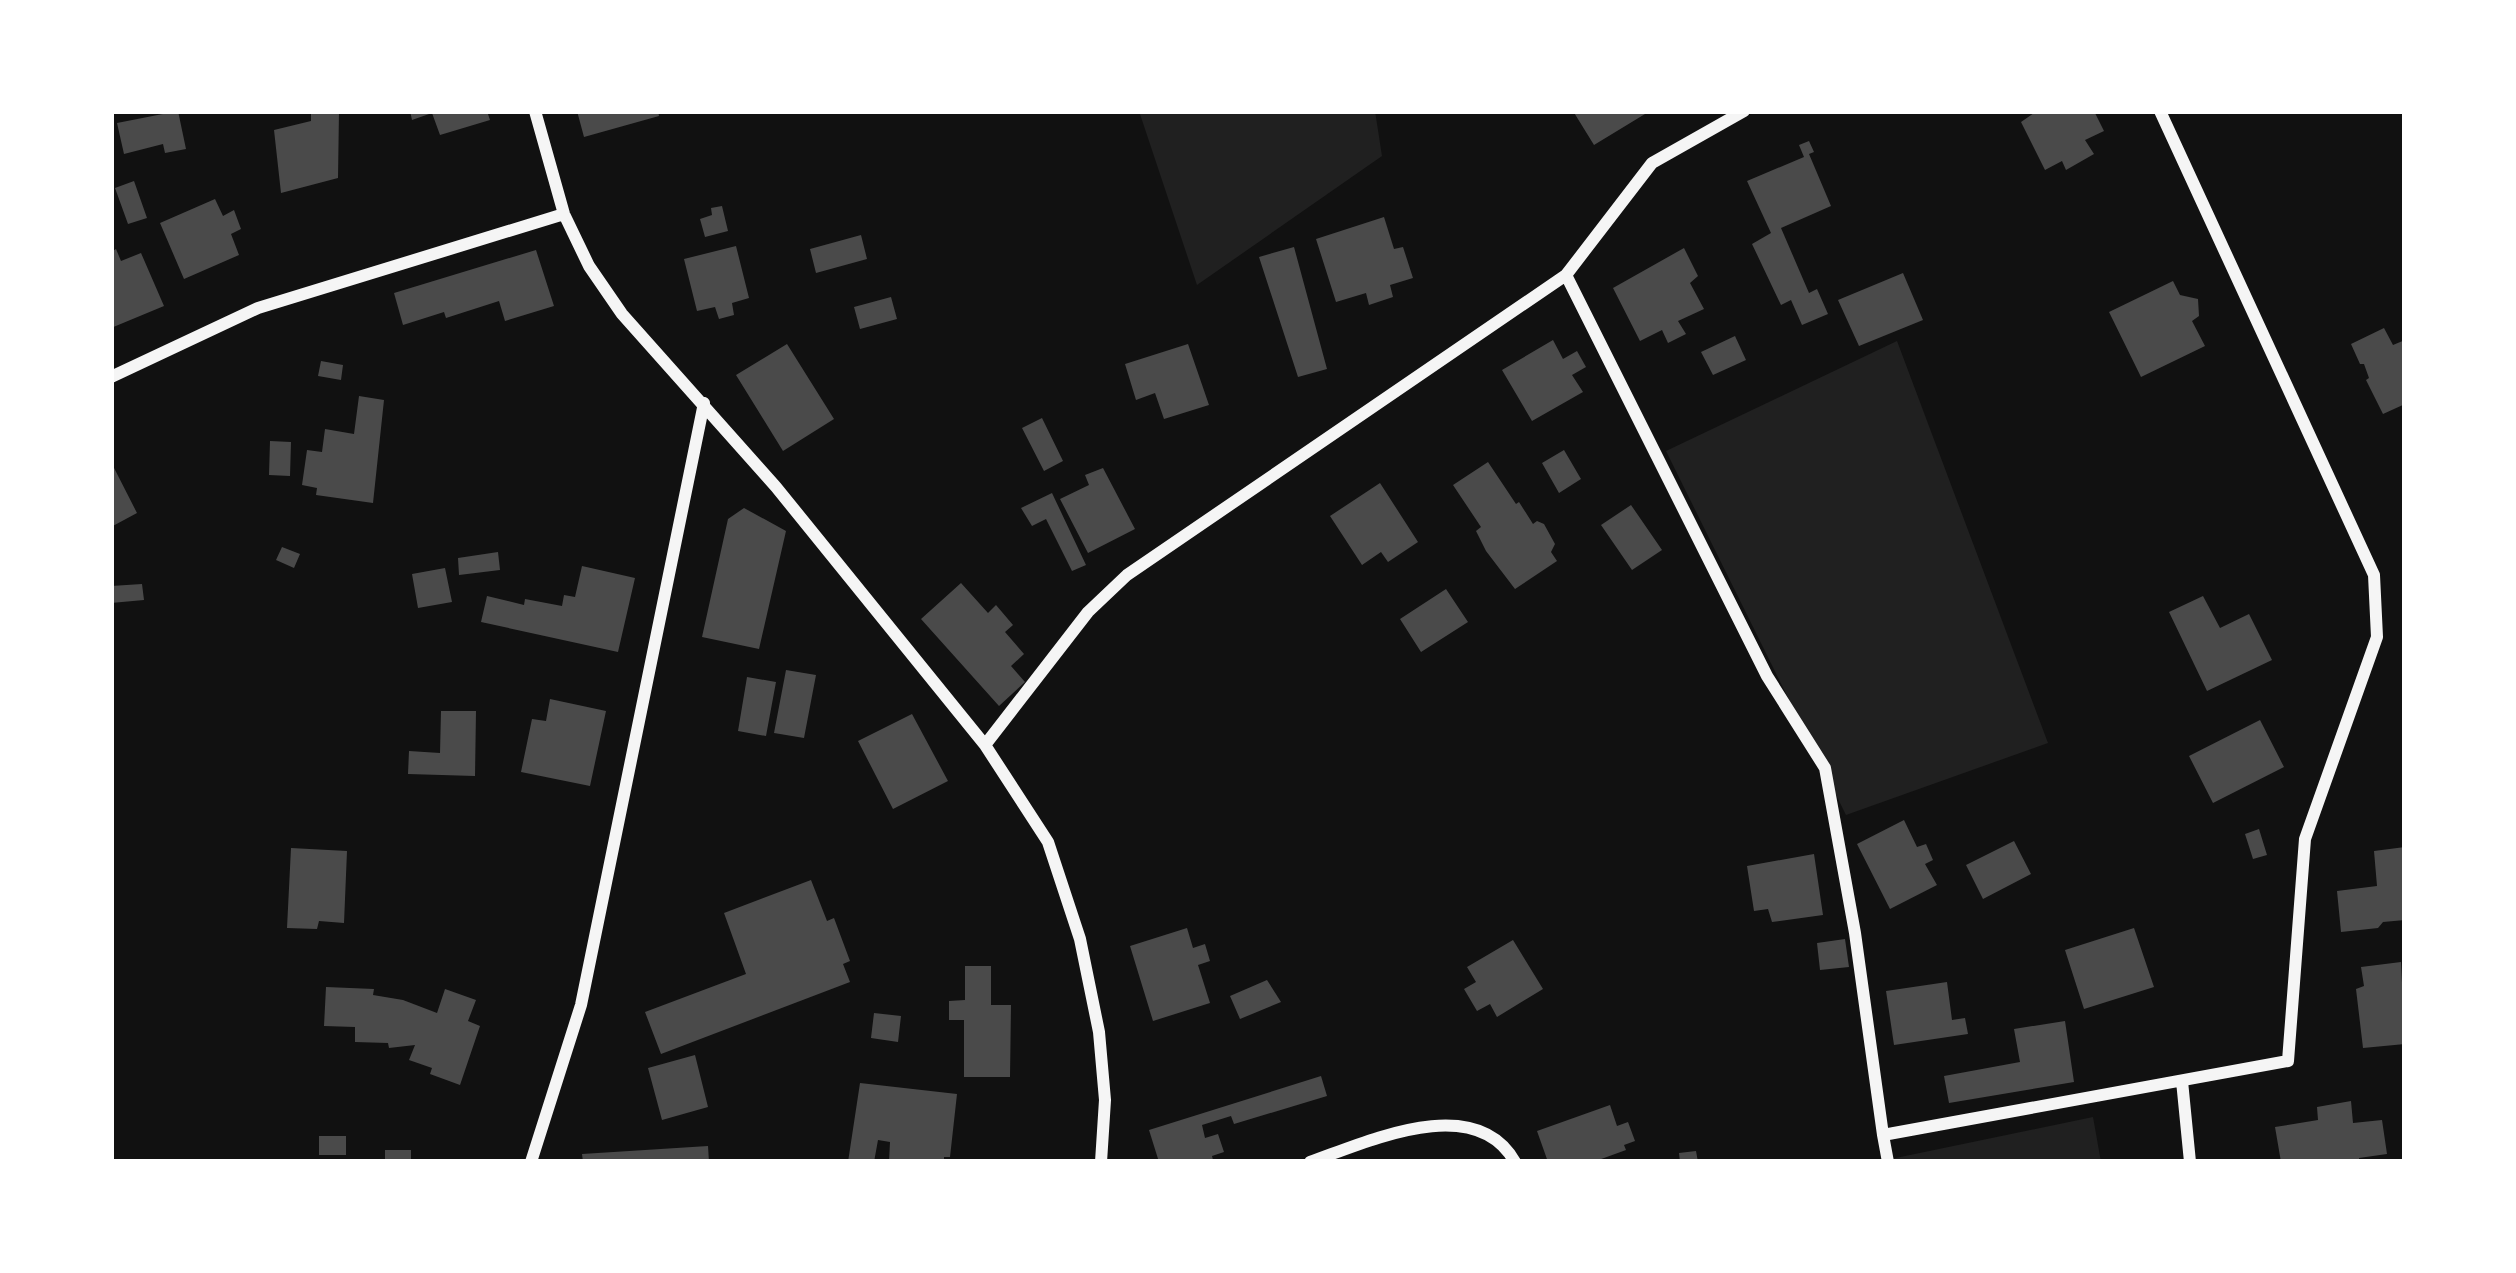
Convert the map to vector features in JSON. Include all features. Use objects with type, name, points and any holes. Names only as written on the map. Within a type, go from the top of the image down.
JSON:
[{"type":"street","points":[[536,111],[564,214],[589,266],[622,314],[704,404],[985,745],[1048,842],[1080,939],[1100,1032],[1105,1100],[1101,1162]]},
{"type":"street","points":[[985,745],[1088,612],[1127,575],[1566,275],[1652,163],[1744,111]]},
{"type":"street","points":[[1883,1135],[2288,1061],[2305,839],[2377,638],[2374,574],[2160,111]]},
{"type":"street","points":[[111,377],[259,308],[564,214]]},
{"type":"street","points":[[1566,275],[1767,676],[1826,768],[1888,1162]]},
{"type":"street","points":[[531,1162],[581,1005],[704,404]]},
{"type":"street","points":[[2182,1081],[2190,1162]]},
{"type":"street","points":[[1310,1162],[1414,1126],[1444,1126],[1478,1130],[1508,1149],[1515,1162]]},
{"type":"shaded area","points":[[1139,111],[1375,111],[1382,156],[1197,285]]},
{"type":"shaded area","points":[[1897,341],[2048,743],[1846,815],[1666,451]]},
{"type":"shaded area","points":[[2093,1117],[2101,1162],[1886,1162],[1886,1160]]},
{"type":"building","points":[[178,111],[186,149],[165,153],[163,144],[124,154],[117,123]]},
{"type":"building","points":[[311,111],[339,111],[338,178],[281,193],[274,130],[311,121]]},
{"type":"building","points":[[410,111],[487,111],[490,120],[440,135],[432,113],[412,120]]},
{"type":"building","points":[[577,111],[658,111],[659,116],[584,137]]},
{"type":"building","points":[[1573,111],[1643,111],[1645,114],[1594,145]]},
{"type":"building","points":[[2037,111],[2094,111],[2104,131],[2085,140],[2094,154],[2066,170],[2062,161],[2045,170],[2021,122]]},
{"type":"building","points":[[1809,141],[1814,152],[1809,154],[1831,206],[1781,228],[1809,293],[1817,289],[1828,314],[1802,325],[1791,300],[1781,305],[1752,244],[1771,233],[1747,181],[1804,157],[1799,145]]},
{"type":"building","points":[[134,181],[147,218],[128,224],[115,188]]},
{"type":"building","points":[[215,199],[223,216],[234,210],[241,229],[231,234],[239,255],[184,279],[160,223]]},
{"type":"building","points":[[722,206],[728,231],[705,237],[700,219],[712,215],[711,208]]},
{"type":"building","points":[[1384,217],[1394,249],[1403,247],[1413,278],[1390,285],[1393,297],[1369,305],[1366,293],[1336,302],[1316,239]]},
{"type":"building","points":[[861,235],[867,259],[816,273],[810,249]]},
{"type":"building","points":[[736,246],[749,298],[732,303],[734,315],[719,319],[715,307],[697,311],[684,259]]},
{"type":"building","points":[[1294,247],[1327,369],[1298,377],[1259,257]]},
{"type":"building","points":[[1684,248],[1698,276],[1690,283],[1704,309],[1678,321],[1686,334],[1668,343],[1662,330],[1640,341],[1613,288]]},
{"type":"building","points":[[116,249],[121,261],[141,253],[164,306],[111,328],[111,252]]},
{"type":"building","points":[[536,250],[554,306],[505,321],[499,301],[446,318],[444,312],[403,325],[394,293]]},
{"type":"building","points":[[1903,273],[1923,320],[1859,346],[1838,300]]},
{"type":"building","points":[[2173,281],[2180,295],[2198,299],[2199,316],[2192,321],[2205,346],[2141,377],[2109,312]]},
{"type":"building","points":[[891,297],[897,319],[860,329],[854,307]]},
{"type":"building","points":[[2384,328],[2393,345],[2405,340],[2405,404],[2383,414],[2351,344]]},
{"type":"building","points":[[1735,336],[1746,360],[1713,375],[1701,352]]},
{"type":"building","points":[[1553,340],[1563,359],[1577,351],[1586,367],[1572,375],[1583,392],[1532,421],[1502,370]]},
{"type":"building","points":[[787,344],[834,419],[783,451],[736,375]]},
{"type":"building","points":[[1188,344],[1209,405],[1164,419],[1155,393],[1136,400],[1125,364]]},
{"type":"building","points":[[321,361],[343,365],[341,380],[318,376]]},
{"type":"building","points":[[359,396],[384,400],[373,503],[316,495],[317,488],[302,485],[307,450],[322,452],[325,429],[354,434]]},
{"type":"building","points":[[1042,418],[1063,461],[1044,471],[1022,428]]},
{"type":"building","points":[[270,441],[291,442],[290,476],[269,475]]},
{"type":"building","points":[[1564,450],[1581,479],[1559,493],[1542,463]]},
{"type":"building","points":[[111,462],[137,513],[111,527]]},
{"type":"building","points":[[1488,462],[1516,504],[1533,524],[1544,524],[1555,544],[1551,552],[1557,561],[1515,589],[1486,551],[1476,531],[1481,527],[1453,485]]},
{"type":"building","points":[[1103,468],[1135,529],[1088,553],[1060,499],[1089,485],[1085,475]]},
{"type":"building","points":[[1380,483],[1418,542],[1388,562],[1381,552],[1362,565],[1330,516]]},
{"type":"building","points":[[1052,493],[1086,565],[1072,571],[1046,519],[1032,526],[1021,508]]},
{"type":"building","points":[[1631,505],[1662,550],[1632,570],[1601,525]]},
{"type":"building","points":[[744,508],[786,531],[759,649],[702,637],[728,519]]},
{"type":"building","points":[[282,547],[300,554],[294,568],[276,560]]},
{"type":"building","points":[[498,552],[500,570],[459,575],[458,558]]},
{"type":"building","points":[[582,566],[635,578],[618,652],[481,622],[487,596],[524,605],[525,599],[562,606],[564,595],[575,597]]},
{"type":"building","points":[[445,568],[452,602],[418,608],[412,574]]},
{"type":"building","points":[[961,583],[988,613],[996,605],[1013,625],[1005,632],[1024,654],[1011,666],[1025,682],[999,706],[921,619]]},
{"type":"building","points":[[142,584],[144,600],[111,603],[111,586]]},
{"type":"building","points":[[1446,589],[1468,622],[1421,652],[1400,619]]},
{"type":"building","points":[[2203,596],[2220,628],[2249,614],[2272,660],[2207,691],[2169,612]]},
{"type":"building","points":[[786,670],[816,675],[804,738],[774,733]]},
{"type":"building","points":[[747,677],[776,682],[766,736],[738,731]]},
{"type":"building","points":[[550,699],[606,711],[590,786],[521,772],[532,719],[546,721]]},
{"type":"building","points":[[441,711],[476,711],[475,776],[408,774],[409,751],[440,753]]},
{"type":"building","points":[[912,714],[948,781],[893,809],[858,741]]},
{"type":"building","points":[[2260,720],[2284,767],[2213,803],[2189,756]]},
{"type":"building","points":[[1904,820],[1917,847],[1926,844],[1933,860],[1925,864],[1937,885],[1890,909],[1857,844]]},
{"type":"building","points":[[2259,829],[2267,855],[2253,859],[2245,834]]},
{"type":"building","points":[[2014,841],[2031,874],[1983,899],[1966,865]]},
{"type":"building","points":[[2405,847],[2405,920],[2341,932],[2337,891],[2377,886],[2374,851]]},
{"type":"building","points":[[291,848],[347,851],[344,923],[319,921],[317,929],[287,928]]},
{"type":"building","points":[[1814,854],[1823,915],[1772,922],[1768,909],[1754,911],[1747,866]]},
{"type":"building","points":[[811,880],[827,921],[834,918],[850,961],[843,964],[850,982],[661,1054],[645,1012],[746,974],[724,913]]},
{"type":"building","points":[[1187,928],[1193,948],[1205,944],[1210,961],[1198,965],[1210,1003],[1153,1021],[1130,946]]},
{"type":"building","points":[[2134,928],[2154,987],[2084,1009],[2065,950]]},
{"type":"building","points":[[1845,939],[1849,967],[1820,970],[1817,943]]},
{"type":"building","points":[[1513,940],[1543,989],[1497,1017],[1490,1004],[1477,1011],[1464,989],[1476,982],[1467,967]]},
{"type":"building","points":[[2401,962],[2405,1044],[2363,1048],[2356,989],[2364,986],[2361,967]]},
{"type":"building","points":[[965,966],[991,966],[991,1005],[1011,1005],[1010,1077],[964,1077],[964,1020],[949,1020],[949,1001],[965,1000]]},
{"type":"building","points":[[1267,980],[1281,1002],[1240,1019],[1230,996]]},
{"type":"building","points":[[1947,982],[1952,1020],[1965,1018],[1968,1034],[1894,1045],[1886,991]]},
{"type":"building","points":[[326,987],[374,989],[373,995],[437,1013],[445,989],[476,1000],[468,1021],[480,1026],[460,1085],[409,1060],[415,1045],[389,1048],[388,1043],[355,1042],[355,1027],[324,1026]]},
{"type":"building","points":[[874,1013],[901,1016],[898,1042],[871,1038]]},
{"type":"building","points":[[2065,1021],[2074,1082],[1949,1103],[1944,1076],[2020,1062],[2014,1029]]},
{"type":"building","points":[[695,1055],[708,1107],[662,1120],[648,1068]]},
{"type":"building","points":[[1321,1076],[1327,1096],[1234,1124],[1231,1116],[1202,1125],[1205,1138],[1218,1134],[1224,1152],[1212,1156],[1213,1160],[1159,1162],[1149,1130]]},
{"type":"building","points":[[860,1083],[957,1094],[950,1157],[944,1157],[944,1162],[889,1162],[890,1142],[878,1140],[874,1162],[848,1162]]},
{"type":"building","points":[[2351,1101],[2353,1123],[2382,1120],[2387,1154],[2359,1158],[2359,1162],[2281,1162],[2275,1127],[2318,1120],[2317,1107]]},
{"type":"building","points":[[1610,1105],[1617,1126],[1628,1122],[1635,1141],[1624,1145],[1626,1150],[1593,1162],[1548,1162],[1537,1131]]},
{"type":"building","points":[[319,1136],[346,1136],[346,1155],[319,1155]]},
{"type":"building","points":[[708,1146],[709,1162],[583,1162],[582,1154]]},
{"type":"building","points":[[385,1150],[411,1150],[411,1162],[385,1162]]},
{"type":"building","points":[[1696,1151],[1698,1162],[1680,1162],[1679,1153]]}]
